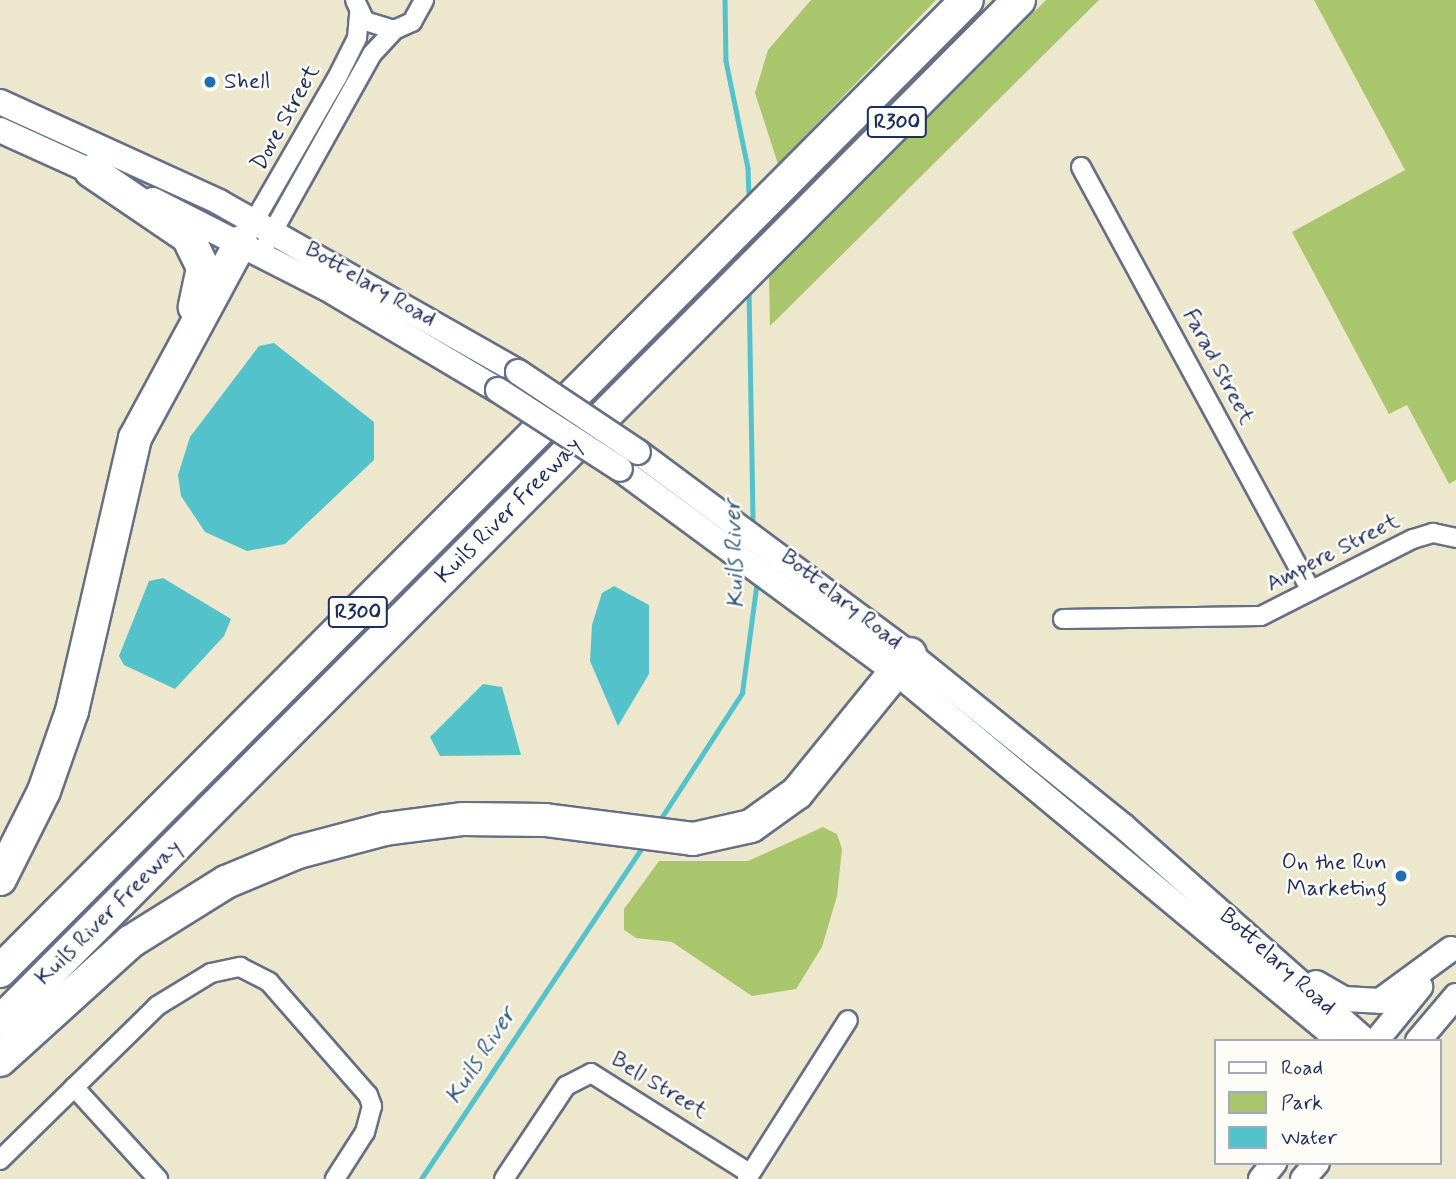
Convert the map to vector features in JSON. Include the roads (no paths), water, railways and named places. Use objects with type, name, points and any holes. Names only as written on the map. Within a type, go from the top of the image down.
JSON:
[{"type":"highway","points":[[907,57],[948,0]]},
{"type":"highway","name":"Kuils River Freeway","points":[[0,971],[907,57],[967,0]]},
{"type":"highway","name":"Kuils River Freeway","points":[[0,1022],[1019,0]]},
{"type":"highway","points":[[91,171],[177,226],[196,250],[203,279],[188,336]]},
{"type":"highway","points":[[0,879],[44,791],[72,711],[135,438],[188,336],[258,237]]},
{"type":"highway","points":[[0,1060],[130,942],[265,865],[351,836],[420,824],[502,818],[715,838],[751,826],[797,793],[904,663]]},
{"type":"main road","name":"Bottelary Road","points":[[0,102],[518,372],[694,489],[819,580],[904,663],[1236,942],[1363,1039]]},
{"type":"main road","name":"Bottelary Road","points":[[0,130],[91,171],[258,237],[620,469],[690,517],[812,608],[904,663]]},
{"type":"main road","name":"Bottelary Road","points":[[1236,942],[1338,1039]]},
{"type":"main road","points":[[1236,942],[1337,996],[1367,1003],[1394,996],[1427,961],[1454,946]]},
{"type":"main road","points":[[1236,942],[1309,1039]]},
{"type":"main road","points":[[1378,1039],[1454,946]]},
{"type":"main road","points":[[1420,1039],[1456,996]]},
{"type":"main road","points":[[1249,1179],[1260,1165]]},
{"type":"main road","points":[[1261,1179],[1272,1165]]},
{"type":"main road","points":[[1303,1179],[1315,1165]]},
{"type":"street","name":"Dove Street","points":[[258,237],[372,54],[394,30],[412,22],[424,0]]},
{"type":"street","name":"Dove Street","points":[[354,5],[374,27],[394,30]]},
{"type":"street","name":"Dove Street","points":[[258,237],[352,48],[354,5]]},
{"type":"street","name":"Farad Street","points":[[1081,167],[1311,591]]},
{"type":"street","name":"Ampere Street","points":[[1063,619],[1240,620],[1278,611],[1311,591],[1413,539],[1433,533],[1456,538]]},
{"type":"street","points":[[0,1160],[178,991],[228,968],[253,972],[368,1095],[365,1132],[335,1179]]},
{"type":"street","points":[[748,1176],[848,1020]]},
{"type":"street","name":"Bell Street","points":[[504,1179],[566,1086],[591,1073],[748,1176]]},
{"type":"street","points":[[74,1087],[158,1179]]},
{"type":"water","points":[[274,343],[374,422],[374,460],[285,544],[247,551],[205,532],[181,496],[178,475],[190,437],[259,346]]},
{"type":"water","points":[[163,578],[231,619],[224,636],[175,689],[124,665],[119,656],[149,581]]},
{"type":"water","points":[[614,586],[649,605],[649,674],[618,726],[590,661],[592,625],[602,593]]},
{"type":"water","points":[[483,684],[502,687],[521,755],[440,756],[430,737]]},
{"type":"waterway","name":"Kuils River","points":[[725,0],[726,61],[748,168],[749,202]]},
{"type":"waterway","name":"Kuils River","points":[[749,288],[753,527]]},
{"type":"waterway","name":"Kuils River","points":[[658,823],[742,693],[757,581]]},
{"type":"waterway","name":"Kuils River","points":[[421,1179],[644,845]]},
{"type":"place","name":"Shell","points":[[210,82]]},
{"type":"place","name":"On the Run Marketing","points":[[1401,876]]}]
